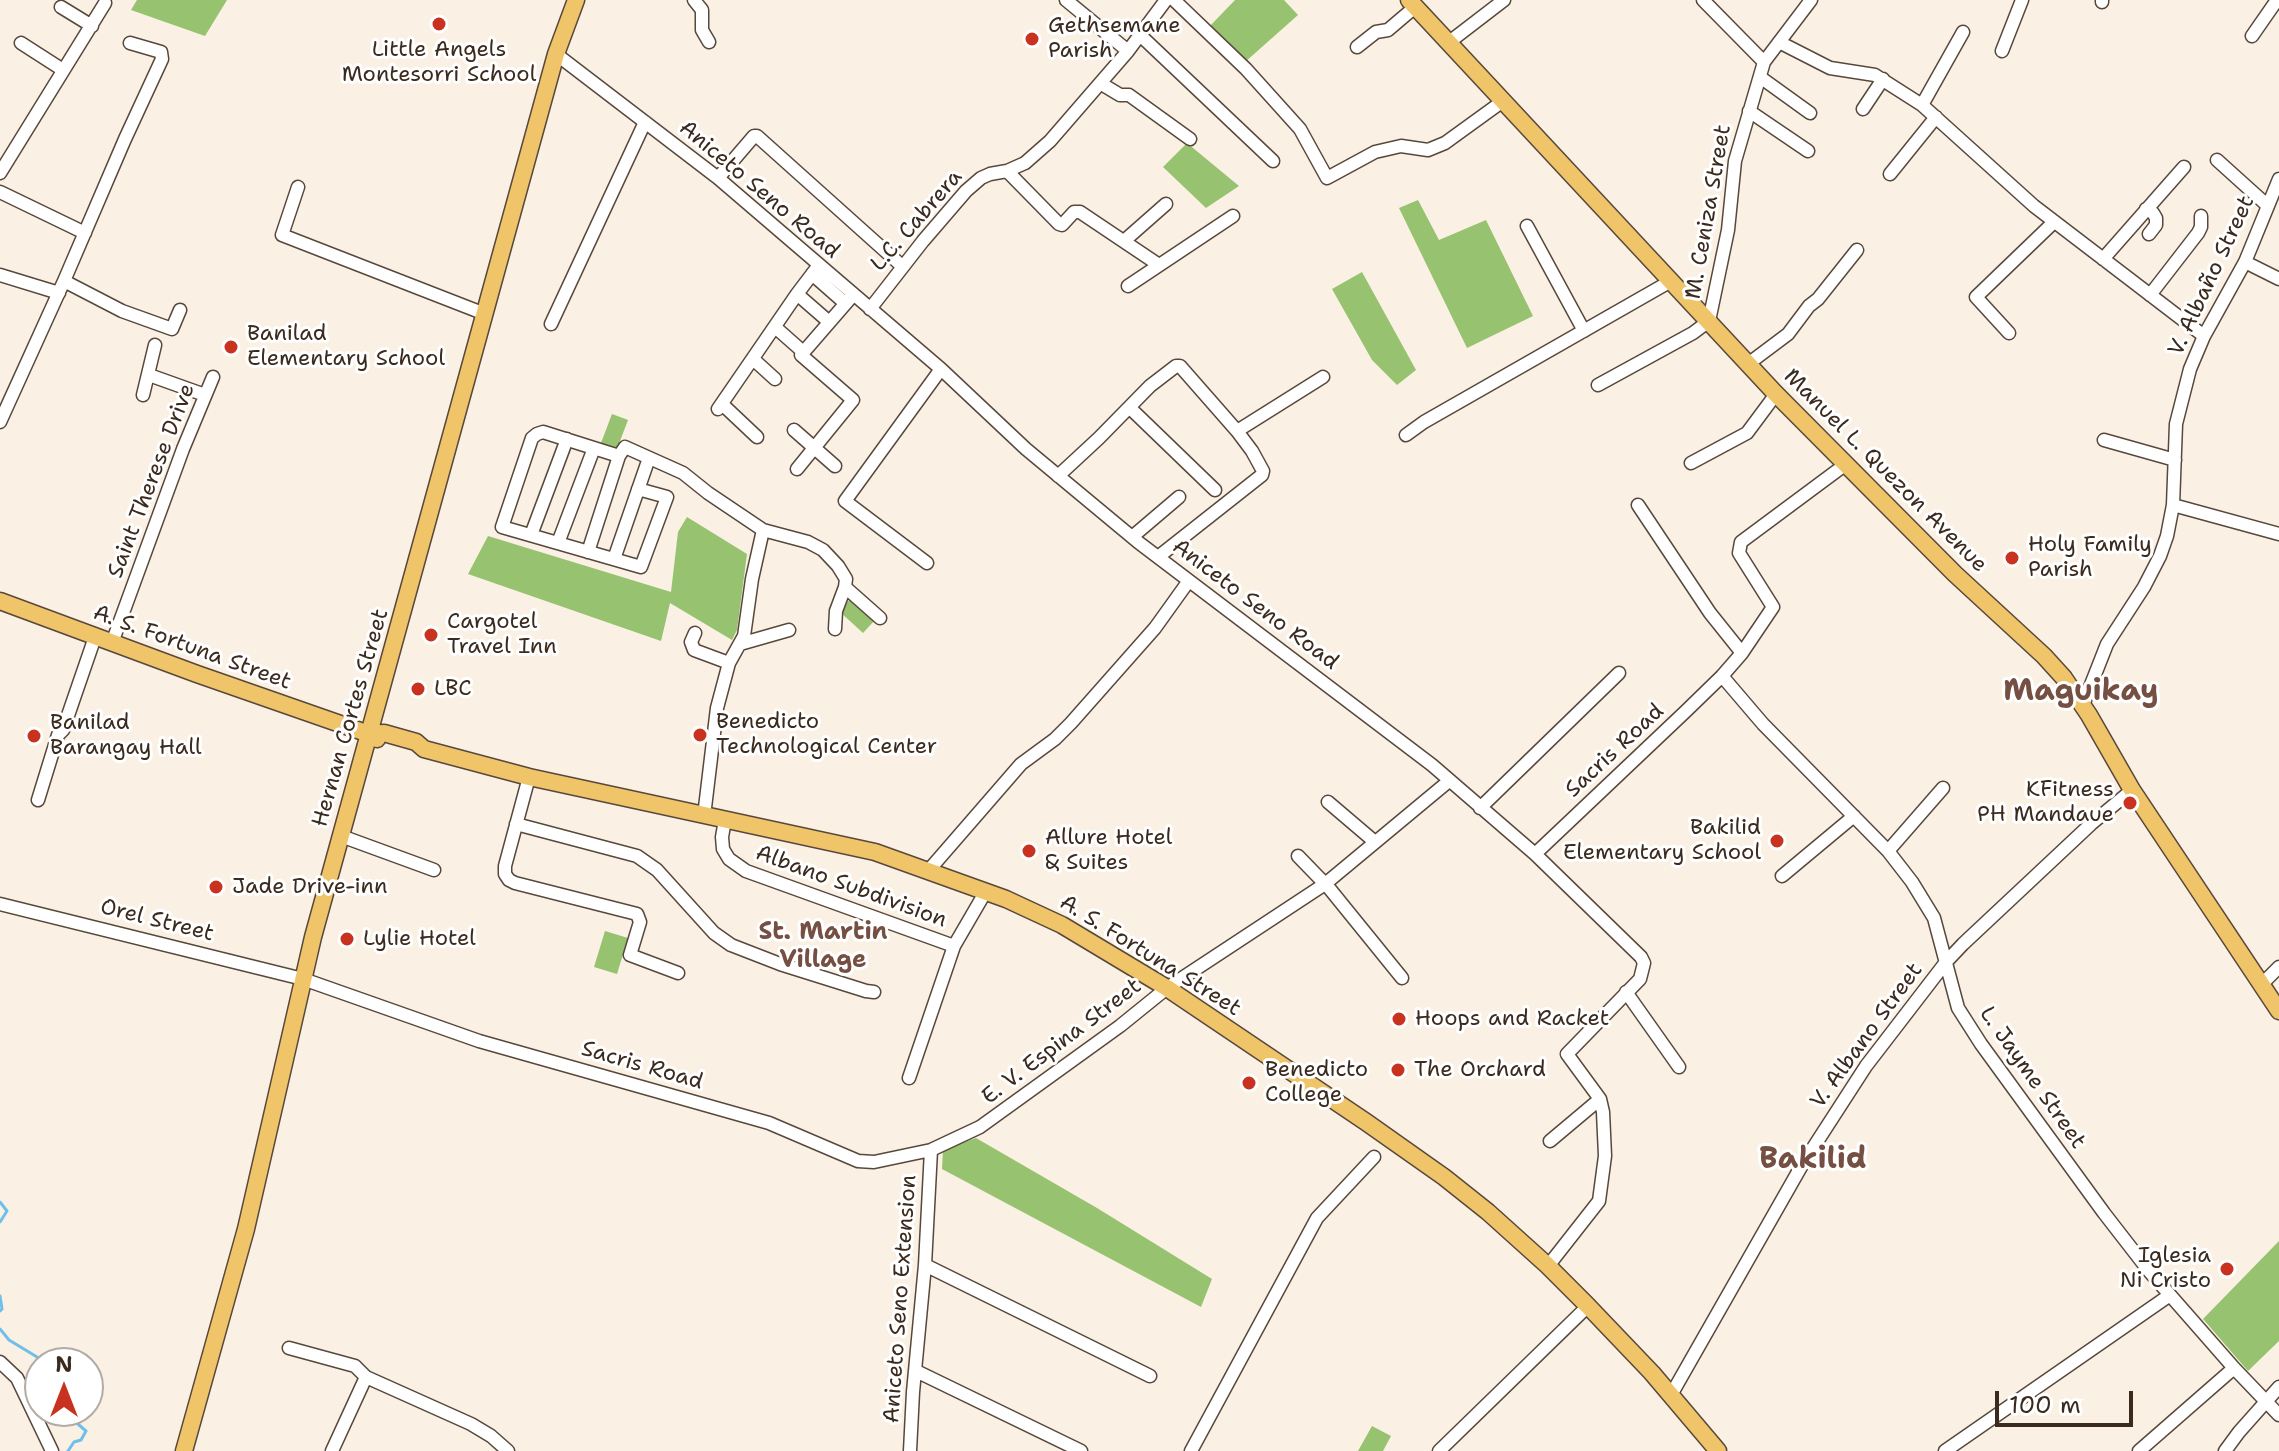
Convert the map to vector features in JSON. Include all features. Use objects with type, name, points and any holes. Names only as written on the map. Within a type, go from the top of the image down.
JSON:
[{"type":"main road","name":"Hernan Cortes Street","points":[[184,1451],[246,1229],[303,979],[341,836],[556,54],[576,0]]},
{"type":"main road","name":"Manuel L. Quezon Avenue","points":[[1412,4],[1776,394],[1955,574],[2064,678],[2132,790],[2279,1011]]},
{"type":"main road","name":"A. S. Fortuna Street","points":[[0,601],[369,734],[381,742],[875,852],[986,891],[1062,925],[1167,988],[1366,1122],[1488,1212],[1588,1306],[1718,1451]]},
{"type":"street","points":[[694,0],[702,10],[702,30],[709,42]]},
{"type":"street","points":[[1066,0],[1128,51]]},
{"type":"street","name":"L.C. Cabrera","points":[[870,309],[966,191],[981,178],[1025,163],[1050,141],[1128,51],[1166,0]]},
{"type":"street","points":[[1174,0],[1246,69],[1300,129],[1327,178],[1375,152],[1401,146],[1428,150],[1445,143],[1503,101]]},
{"type":"street","points":[[1448,43],[1504,0]]},
{"type":"street","points":[[1703,0],[1764,62]]},
{"type":"street","name":"M. Ceniza Street","points":[[1598,385],[1693,333],[1709,321],[1728,230],[1735,161],[1764,62],[1811,0]]},
{"type":"street","points":[[2002,51],[2022,0]]},
{"type":"street","points":[[2252,36],[2277,0]]},
{"type":"street","points":[[0,173],[105,3]]},
{"type":"street","points":[[1357,47],[1376,32],[1388,30],[1412,4]]},
{"type":"street","points":[[61,7],[92,26]]},
{"type":"street","points":[[1922,105],[1963,32]]},
{"type":"street","points":[[1140,35],[1273,161]]},
{"type":"street","points":[[1779,42],[1830,68],[1875,75],[1922,105],[2034,206],[2204,336]]},
{"type":"street","points":[[21,43],[63,70]]},
{"type":"street","points":[[0,422],[163,56],[161,52],[130,43]]},
{"type":"street","name":"Aniceto Seno Road","points":[[556,54],[718,178],[849,299],[870,309],[1058,476],[1132,537],[1432,765],[1535,854],[1641,957],[1644,963],[1640,979],[1567,1054],[1600,1099]]},
{"type":"street","points":[[1760,77],[1810,113]]},
{"type":"street","points":[[1863,109],[1883,79]]},
{"type":"street","points":[[1100,83],[1120,95],[1129,95],[1190,139]]},
{"type":"street","points":[[1749,111],[1808,151]]},
{"type":"street","points":[[1890,174],[1936,117]]},
{"type":"street","points":[[551,324],[645,122]]},
{"type":"street","points":[[718,178],[757,136],[902,266]]},
{"type":"street","points":[[2217,160],[2268,206]]},
{"type":"street","points":[[2103,259],[2184,167]]},
{"type":"street","points":[[1007,171],[1059,224],[1062,225],[1074,212],[1080,212],[1159,265]]},
{"type":"street","name":"V. Albaño Street","points":[[2083,705],[2107,644],[2160,556],[2173,505],[2176,424],[2190,369],[2204,336],[2245,262],[2279,179]]},
{"type":"street","points":[[298,187],[282,235],[485,314]]},
{"type":"street","points":[[0,192],[85,233]]},
{"type":"street","points":[[1124,241],[1166,204]]},
{"type":"street","points":[[2146,209],[2156,218],[2156,225],[2149,234]]},
{"type":"street","points":[[1128,286],[1233,216]]},
{"type":"street","points":[[2150,295],[2198,233],[2201,216]]},
{"type":"street","points":[[2009,333],[1976,297],[2054,222]]},
{"type":"street","points":[[1527,226],[1584,331]]},
{"type":"street","points":[[1748,364],[1788,334],[1857,250]]},
{"type":"street","points":[[2245,262],[2279,279]]},
{"type":"street","points":[[757,437],[720,406],[816,270]]},
{"type":"street","points":[[0,275],[61,287],[172,329],[180,310]]},
{"type":"street","points":[[1406,435],[1671,281]]},
{"type":"street","points":[[797,294],[828,321]]},
{"type":"street","points":[[797,469],[853,400],[801,355],[849,299]]},
{"type":"street","points":[[775,327],[801,350]]},
{"type":"street","points":[[143,395],[155,345]]},
{"type":"street","points":[[753,359],[775,379]]},
{"type":"street","points":[[1058,476],[1150,386],[1180,366],[1237,431],[1263,468],[1262,475],[1158,557]]},
{"type":"street","points":[[927,563],[845,501],[941,369]]},
{"type":"street","points":[[149,375],[205,395]]},
{"type":"street","name":"Saint Therese Drive","points":[[112,643],[213,377]]},
{"type":"street","points":[[1237,431],[1323,377]]},
{"type":"street","points":[[1691,463],[1747,433],[1776,394]]},
{"type":"street","points":[[1130,408],[1215,490]]},
{"type":"street","points":[[794,430],[835,466]]},
{"type":"street","points":[[619,456],[543,432],[532,438],[502,527],[641,567],[667,497],[638,489]]},
{"type":"street","points":[[531,535],[567,439]]},
{"type":"street","points":[[2104,440],[2175,460]]},
{"type":"street","points":[[588,552],[619,456],[625,447],[683,473],[763,530],[808,542],[823,550],[846,579],[836,611],[835,629]]},
{"type":"street","points":[[558,543],[594,448]]},
{"type":"street","points":[[614,559],[649,458]]},
{"type":"street","name":"Sacris Road","points":[[1535,854],[1722,676],[1742,653],[1773,607],[1739,553],[1741,542],[1846,464]]},
{"type":"street","points":[[1132,537],[1179,497]]},
{"type":"street","points":[[1638,505],[1710,613],[1742,653]]},
{"type":"street","points":[[2173,505],[2279,534]]},
{"type":"street","points":[[704,816],[717,708],[729,663],[744,636],[763,530]]},
{"type":"street","points":[[929,870],[1021,764],[1071,723],[1155,628],[1188,582]]},
{"type":"street","points":[[845,587],[880,618]]},
{"type":"street","points":[[740,644],[789,630]]},
{"type":"street","points":[[695,633],[691,642],[694,650],[729,663]]},
{"type":"street","points":[[38,800],[58,735],[63,730],[95,637]]},
{"type":"street","points":[[1480,808],[1619,673]]},
{"type":"street","name":"L. Jayme Street","points":[[1722,676],[1763,724],[1888,851],[1912,882],[1934,918],[1958,1008],[1981,1044],[2112,1225],[2234,1368],[2279,1415]]},
{"type":"street","points":[[529,777],[505,866],[509,880],[637,914],[640,922],[630,955],[678,973]]},
{"type":"street","name":"E. V. Espina Street","points":[[968,1134],[1120,1026],[1167,988],[1325,884],[1449,781]]},
{"type":"street","points":[[1888,851],[1943,788]]},
{"type":"street","name":"V. Albano Street","points":[[1671,1395],[1829,1121],[1866,1066],[1963,944],[2091,824],[2132,790]]},
{"type":"street","points":[[1328,802],[1375,842]]},
{"type":"street","points":[[1782,876],[1854,816]]},
{"type":"street","name":"Albano Subdivision","points":[[725,820],[723,849],[729,859],[746,871],[954,946]]},
{"type":"street","points":[[516,824],[637,856],[657,870],[714,933],[731,945],[780,964],[874,992]]},
{"type":"street","points":[[341,836],[434,870]]},
{"type":"street","points":[[1298,856],[1402,978]]},
{"type":"street","name":"Albano Subdivision","points":[[909,1078],[954,946],[986,891]]},
{"type":"street","name":"Orel Street","points":[[0,904],[303,979]]},
{"type":"street","points":[[2261,985],[2279,967]]},
{"type":"street","name":"Sacris Road","points":[[303,979],[479,1041],[769,1123],[858,1161],[883,1162],[931,1150],[968,1134]]},
{"type":"street","points":[[1626,992],[1679,1067]]},
{"type":"street","points":[[1548,1266],[1601,1196],[1605,1156],[1600,1099],[1550,1141]]},
{"type":"street","name":"Aniceto Seno Extension","points":[[910,1451],[931,1150]]},
{"type":"street","points":[[1191,1451],[1317,1218],[1374,1157]]},
{"type":"street","points":[[925,1265],[1150,1376]]},
{"type":"street","points":[[1945,1451],[2170,1295]]},
{"type":"street","points":[[1439,1451],[1588,1306]]},
{"type":"street","points":[[289,1348],[355,1366],[366,1377],[471,1424],[508,1451]]},
{"type":"street","points":[[0,1362],[17,1378],[52,1451]]},
{"type":"street","points":[[2139,1451],[2234,1368]]},
{"type":"street","points":[[916,1371],[1081,1451]]},
{"type":"street","points":[[332,1451],[366,1377]]},
{"type":"street","points":[[2229,1450],[2239,1432],[2279,1387]]},
{"type":"green space","points":[[137,0],[227,0],[205,36],[131,10]]},
{"type":"green space","points":[[1235,0],[1284,0],[1298,15],[1245,62],[1209,27]]},
{"type":"green space","points":[[1187,143],[1239,186],[1206,208],[1163,167]]},
{"type":"green space","points":[[1418,200],[1439,240],[1486,220],[1533,316],[1467,348],[1399,208]]},
{"type":"green space","points":[[1362,272],[1416,370],[1397,385],[1372,360],[1332,289]]},
{"type":"green space","points":[[612,414],[628,420],[617,449],[601,443]]},
{"type":"green space","points":[[687,517],[747,554],[737,630],[732,640],[670,603],[661,641],[468,574],[488,536],[671,592],[678,532]]},
{"type":"green space","points":[[851,598],[875,620],[863,633],[839,611]]},
{"type":"green space","points":[[605,931],[628,938],[617,974],[594,967]]},
{"type":"green space","points":[[976,1138],[1212,1279],[1201,1307],[942,1169],[943,1150]]},
{"type":"green space","points":[[2279,1241],[2279,1341],[2248,1371],[2203,1319]]},
{"type":"green space","points":[[1372,1426],[1391,1436],[1383,1451],[1358,1451]]},
{"type":"waterway","points":[[0,1202],[7,1211],[0,1222]]},
{"type":"waterway","points":[[0,1296],[0,1311]]},
{"type":"waterway","points":[[0,1329],[9,1340],[24,1349]]},
{"type":"waterway","points":[[68,1451],[86,1431],[81,1427]]},
{"type":"place","name":"Little Angels Montesorri School","points":[[439,24]]},
{"type":"place","name":"Gethsemane Parish","points":[[1032,39]]},
{"type":"place","name":"Banilad Elementary School","points":[[231,347]]},
{"type":"place","name":"Holy Family Parish","points":[[2012,558]]},
{"type":"place","name":"Cargotel Travel Inn","points":[[431,635]]},
{"type":"place","name":"LBC","points":[[418,689]]},
{"type":"place","name":"Benedicto Technological Center","points":[[700,735]]},
{"type":"place","name":"Banilad Barangay Hall","points":[[34,736]]},
{"type":"place","name":"KFitness PH Mandaue","points":[[2130,803]]},
{"type":"place","name":"Bakilid Elementary School","points":[[1777,841]]},
{"type":"place","name":"Allure Hotel & Suites","points":[[1029,851]]},
{"type":"place","name":"Jade Drive-inn","points":[[216,887]]},
{"type":"place","name":"Lylie Hotel","points":[[347,939]]},
{"type":"place","name":"Hoops and Racket","points":[[1399,1019]]},
{"type":"place","name":"The Orchard","points":[[1398,1070]]},
{"type":"place","name":"Benedicto College","points":[[1249,1083]]},
{"type":"place","name":"Iglesia Ni Cristo","points":[[2227,1269]]},
{"type":"district","name":"Maguikay","points":[[2081,692]]},
{"type":"district","name":"St. Martin Village","points":[[823,947]]},
{"type":"district","name":"Bakilid","points":[[1813,1160]]}]
